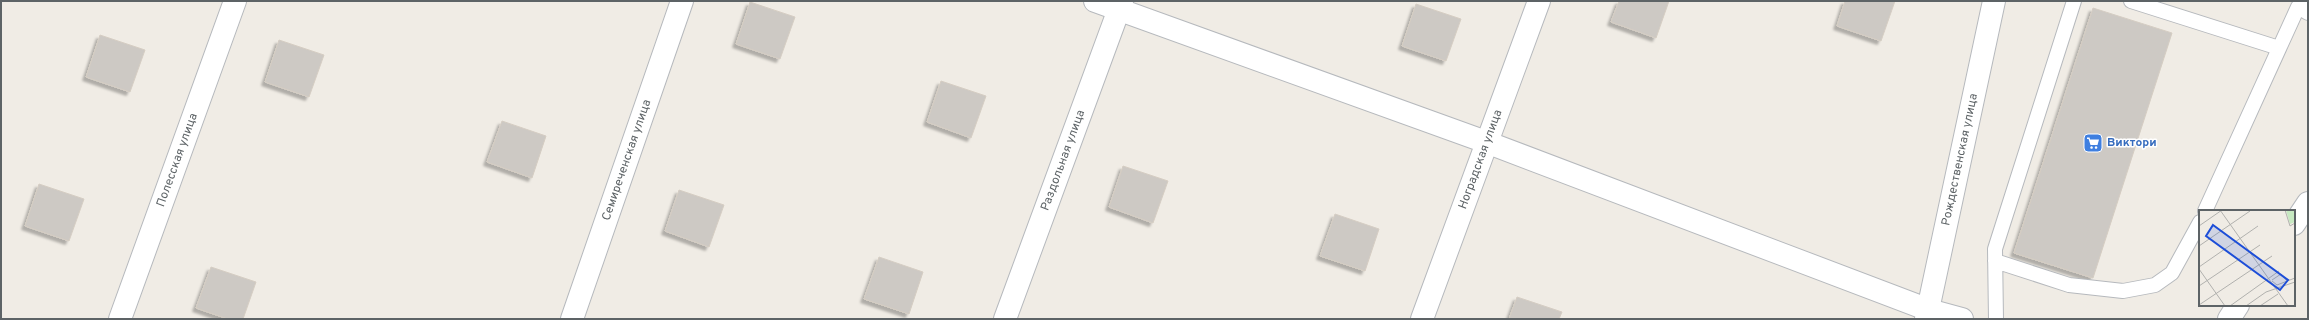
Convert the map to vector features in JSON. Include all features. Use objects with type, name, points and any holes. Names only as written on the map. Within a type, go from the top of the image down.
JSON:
[{"type":"street","name":"Полесская улица","points":[[120,319],[234,1]]},
{"type":"street","name":"Семиреченская улица","points":[[572,319],[682,1]]},
{"type":"street","points":[[1095,1],[1120,5],[1486,142],[1928,314],[1962,319]]},
{"type":"street","name":"Ноградская улица","points":[[1422,319],[1539,1]]},
{"type":"street","name":"Рождественская улица","points":[[1928,314],[1994,1]]},
{"type":"street","name":"Раздольная улица","points":[[1005,319],[1120,5]]},
{"type":"street","points":[[2295,222],[2308,203]]},
{"type":"street","points":[[2229,319],[2237,306]]},
{"type":"lane","points":[[1996,319],[1995,249],[2074,1]]},
{"type":"lane","points":[[2131,1],[2279,48]]},
{"type":"lane","points":[[2205,210],[2279,48],[2303,7]]},
{"type":"lane","points":[[1995,261],[2068,285],[2123,291],[2155,284],[2172,273],[2199,224]]},
{"type":"building","points":[[1619,1],[1669,1],[1656,38],[1611,22]]},
{"type":"building","points":[[1845,1],[1895,1],[1881,41],[1837,26]]},
{"type":"building","points":[[750,2],[795,17],[780,59],[736,44]]},
{"type":"building","points":[[1416,4],[1461,19],[1446,61],[1402,46]]},
{"type":"building","name":"Виктори","points":[[2093,8],[2172,33],[2093,278],[2014,253]]},
{"type":"building","points":[[100,35],[145,50],[130,92],[86,77]]},
{"type":"building","points":[[279,40],[324,55],[309,97],[265,82]]},
{"type":"building","points":[[941,81],[986,96],[971,138],[927,122]]},
{"type":"building","points":[[502,121],[546,136],[532,178],[487,162]]},
{"type":"building","points":[[1123,166],[1168,181],[1153,223],[1109,207]]},
{"type":"building","points":[[39,184],[84,199],[69,241],[25,226]]},
{"type":"building","points":[[679,190],[724,205],[709,247],[665,231]]},
{"type":"building","points":[[1335,214],[1379,229],[1365,271],[1320,256]]},
{"type":"building","points":[[879,257],[923,272],[909,314],[864,299]]},
{"type":"building","points":[[211,267],[256,282],[243,319],[228,319],[196,308]]},
{"type":"building","points":[[1517,297],[1562,312],[1559,319],[1509,319]]},
{"type":"place","name":"Виктори","points":[[2093,143]]}]
